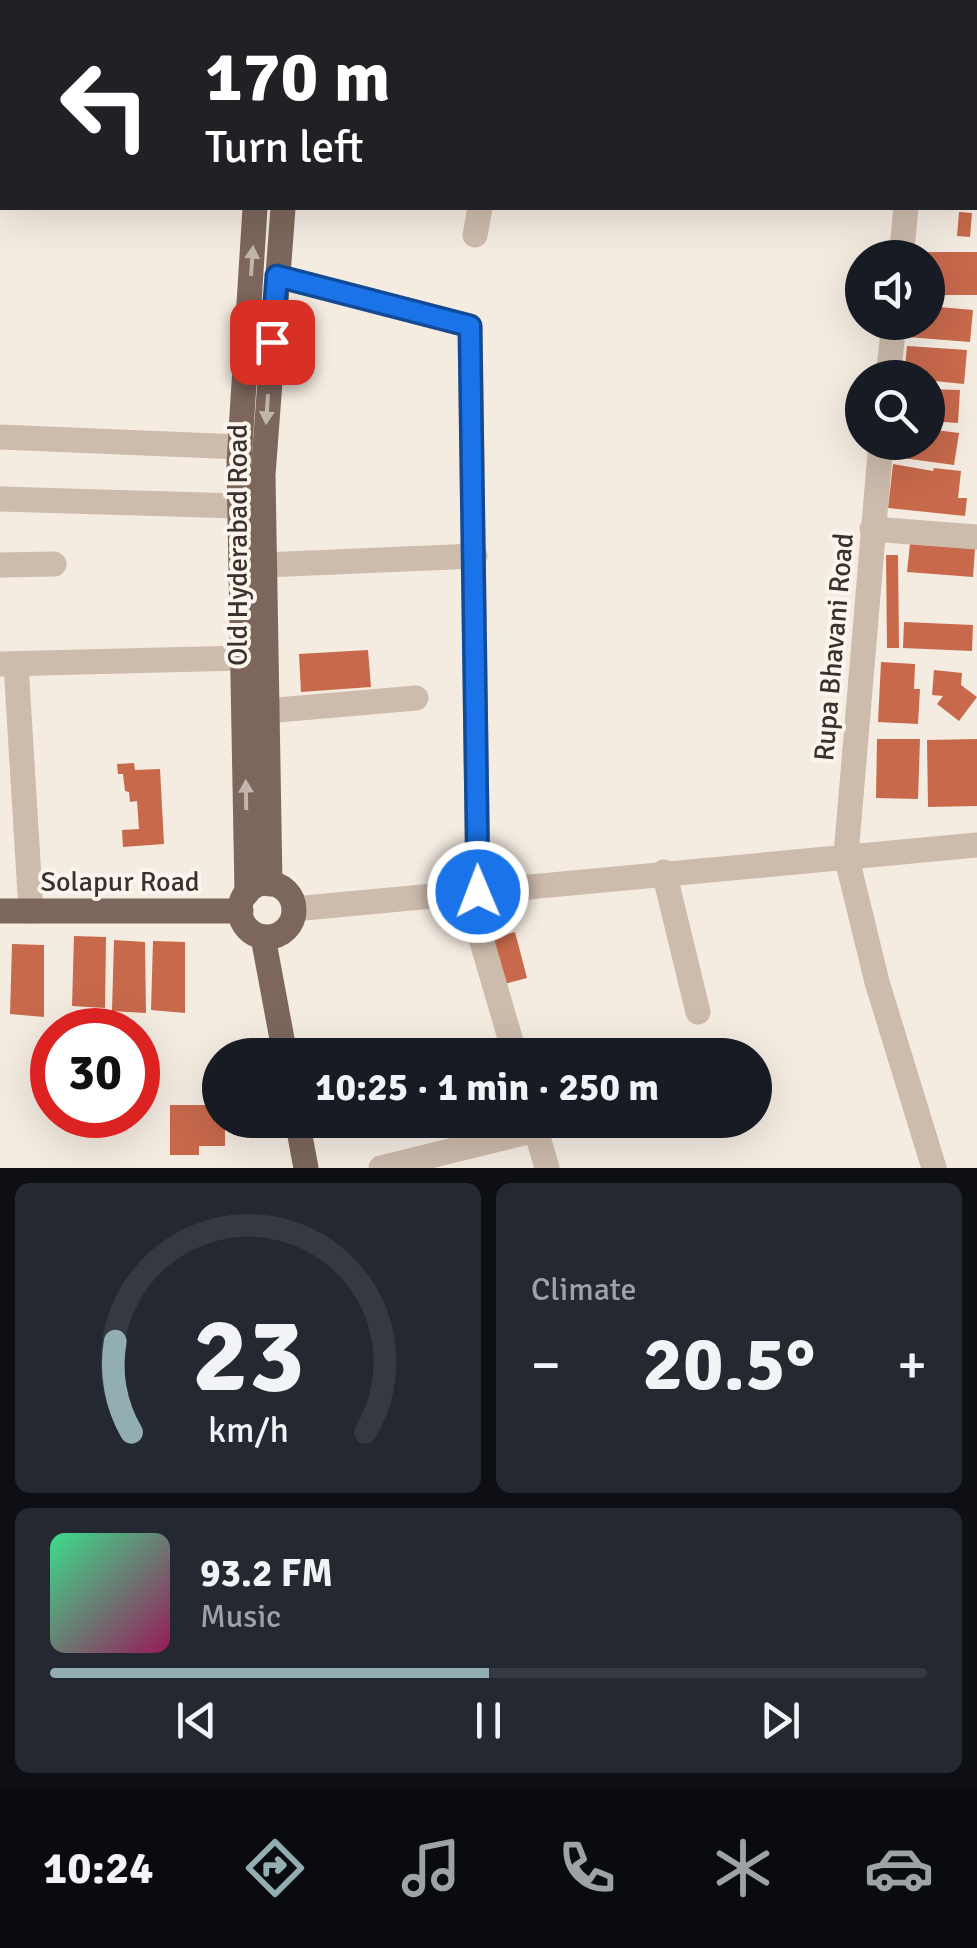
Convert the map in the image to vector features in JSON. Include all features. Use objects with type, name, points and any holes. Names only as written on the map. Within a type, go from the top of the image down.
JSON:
[{"type":"main road","points":[[252,896],[279,886],[290,896],[293,918],[282,933],[263,937],[245,926],[252,896],[240,447],[255,210]]},
{"type":"main road","name":"Old Hyderabad Road","points":[[252,896],[266,711],[262,476],[282,210]]},
{"type":"main road","name":"Solapur Road","points":[[0,911],[252,896]]},
{"type":"main road","points":[[263,937],[283,1038]]},
{"type":"main road","points":[[301,1138],[306,1168]]},
{"type":"street","points":[[475,235],[480,210]]},
{"type":"street","points":[[903,240],[906,210]]},
{"type":"street","points":[[277,276],[470,326],[475,556],[473,893],[511,1038]]},
{"type":"street","points":[[0,438],[240,447]]},
{"type":"street","name":"Rupa Bhavani Road","points":[[879,460],[846,856],[877,982],[934,1168]]},
{"type":"street","points":[[0,498],[240,506]]},
{"type":"street","points":[[872,528],[977,537]]},
{"type":"street","points":[[264,566],[475,556]]},
{"type":"street","points":[[0,565],[54,564]]},
{"type":"street","points":[[31,911],[8,664],[243,658]]},
{"type":"street","points":[[266,711],[416,698]]},
{"type":"street","points":[[294,909],[977,844]]},
{"type":"street","points":[[664,872],[698,1012]]},
{"type":"street","points":[[381,1168],[488,1138]]},
{"type":"street","points":[[539,1138],[547,1168]]},
{"type":"building","points":[[959,212],[972,213],[970,237],[957,236]]},
{"type":"building","points":[[945,252],[977,252],[977,295],[945,295]]},
{"type":"building","points":[[945,308],[973,310],[970,342],[945,340]]},
{"type":"building","points":[[907,346],[967,350],[964,384],[945,382],[945,360],[906,360]]},
{"type":"building","points":[[945,390],[960,390],[958,423],[945,422]]},
{"type":"building","points":[[945,431],[959,433],[954,465],[917,460],[945,460]]},
{"type":"building","points":[[893,464],[961,471],[958,498],[967,498],[965,516],[888,508]]},
{"type":"building","points":[[910,544],[975,549],[973,577],[907,572]]},
{"type":"building","points":[[886,555],[898,555],[899,648],[887,648]]},
{"type":"building","points":[[904,622],[973,625],[972,651],[903,648]]},
{"type":"building","points":[[368,650],[371,687],[301,692],[299,654]]},
{"type":"building","points":[[881,662],[915,664],[914,689],[920,689],[918,724],[878,722]]},
{"type":"building","points":[[934,670],[962,673],[961,685],[977,697],[959,721],[937,704],[943,696],[932,695]]},
{"type":"building","points":[[877,739],[920,739],[918,799],[876,798]]},
{"type":"building","points":[[977,739],[977,806],[928,807],[927,740]]},
{"type":"building","points":[[134,763],[135,770],[160,769],[164,844],[123,847],[122,830],[139,829],[137,801],[130,802],[117,764]]},
{"type":"building","points":[[515,932],[527,978],[501,985],[488,940]]},
{"type":"building","points":[[74,936],[106,937],[105,1008],[72,1006]]},
{"type":"building","points":[[114,940],[145,942],[146,1008],[112,1008]]},
{"type":"building","points":[[153,941],[185,942],[185,1013],[151,1008]]},
{"type":"building","points":[[12,944],[44,945],[44,1008],[30,1008],[30,1016],[10,1014]]},
{"type":"building","points":[[170,1105],[202,1105],[202,1138],[225,1138],[225,1146],[199,1146],[199,1155],[170,1155]]},
{"type":"route","points":[[272,342],[277,276],[470,326],[478,892]]}]
